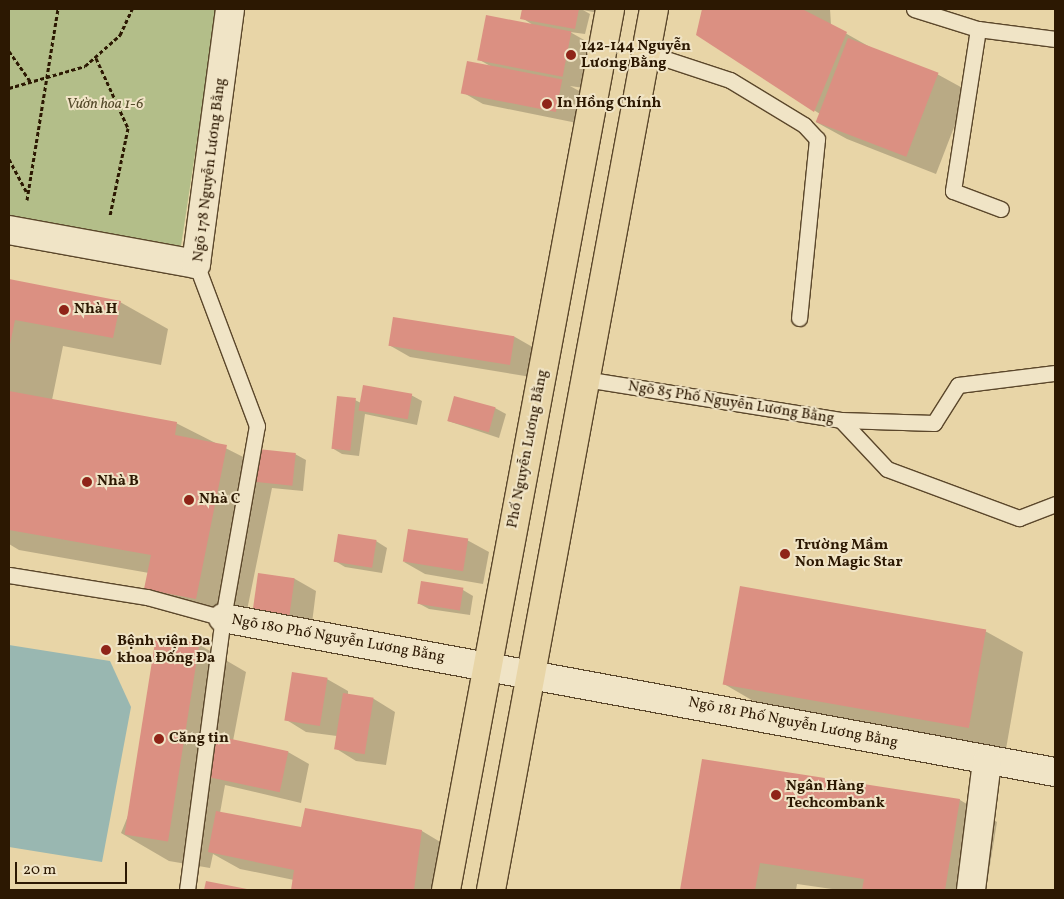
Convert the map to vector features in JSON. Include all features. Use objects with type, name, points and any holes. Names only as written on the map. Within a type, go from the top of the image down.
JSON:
[{"type":"main road","name":"Phố Nguyễn Lương Bằng","points":[[446,890],[610,9]]},
{"type":"main road","points":[[491,890],[654,9]]},
{"type":"street","name":"Ngõ 178 Nguyễn Lương Bằng","points":[[196,264],[230,9]]},
{"type":"street","points":[[15,231],[196,264]]},
{"type":"street","name":"Ngõ 180 Phố Nguyễn Lương Bằng","points":[[223,618],[531,673]]},
{"type":"street","name":"Ngõ 181 Phố Nguyễn Lương Bằng","points":[[531,673],[987,761],[1055,772]]},
{"type":"street","points":[[970,890],[987,761]]},
{"type":"lane","points":[[914,9],[978,29],[1055,39]]},
{"type":"lane","points":[[978,29],[970,98],[953,191],[1001,209]]},
{"type":"lane","points":[[645,52],[730,80],[804,125],[817,139],[799,318]]},
{"type":"lane","name":"Ngõ 178 Nguyễn Lương Bằng","points":[[196,264],[257,426],[223,618]]},
{"type":"lane","points":[[841,420],[934,423],[958,385],[1055,373]]},
{"type":"lane","name":"Ngõ 85 Phố Nguyễn Lương Bằng","points":[[585,380],[841,420],[887,469],[1019,518],[1055,504]]},
{"type":"lane","points":[[9,575],[148,598],[223,618]]},
{"type":"lane","name":"Ngõ 180 Phố Nguyễn Lương Bằng","points":[[187,890],[223,618]]},
{"type":"path","points":[[15,231],[28,194],[58,9]]},
{"type":"path","points":[[9,88],[47,79],[85,66],[120,35],[132,9]]},
{"type":"path","points":[[9,51],[31,83]]},
{"type":"path","points":[[96,58],[128,128],[104,247]]},
{"type":"path","points":[[9,159],[28,194]]},
{"type":"green space","name":"Vườn hoa 1-6","points":[[9,9],[217,9],[181,246],[9,216]]},
{"type":"water","points":[[9,645],[110,661],[131,707],[102,862],[9,847]]},
{"type":"building","points":[[522,9],[579,9],[575,29],[520,19]]},
{"type":"building","points":[[702,9],[802,9],[847,32],[814,112],[696,35]]},
{"type":"building","points":[[486,15],[571,32],[563,77],[477,60]]},
{"type":"building","points":[[848,38],[939,73],[906,157],[816,122]]},
{"type":"building","points":[[467,61],[562,80],[556,112],[461,93]]},
{"type":"building","name":"Nhà H","points":[[9,279],[121,301],[113,338],[15,320],[9,349]]},
{"type":"building","points":[[393,317],[514,336],[510,365],[388,346]]},
{"type":"building","points":[[363,385],[412,394],[408,419],[358,411]]},
{"type":"building","name":"Nhà B","points":[[9,391],[177,422],[175,435],[227,445],[196,599],[144,589],[151,555],[9,530]]},
{"type":"building","points":[[337,396],[356,398],[350,451],[331,449]]},
{"type":"building","points":[[454,396],[496,407],[489,432],[447,421]]},
{"type":"building","points":[[258,449],[296,453],[292,486],[255,482]]},
{"type":"building","points":[[408,529],[468,539],[463,571],[403,562]]},
{"type":"building","points":[[338,534],[377,540],[372,568],[334,562]]},
{"type":"building","points":[[258,573],[295,578],[289,620],[252,615]]},
{"type":"building","points":[[421,581],[463,588],[460,610],[417,604]]},
{"type":"building","points":[[740,586],[986,629],[969,728],[723,684]]},
{"type":"building","name":"Căng tin","points":[[156,636],[199,643],[168,841],[125,835]]},
{"type":"building","points":[[292,672],[328,678],[320,726],[284,720]]},
{"type":"building","points":[[343,693],[374,698],[365,754],[334,749]]},
{"type":"building","points":[[217,736],[288,751],[280,792],[208,777]]},
{"type":"building","points":[[702,759],[960,799],[945,890],[862,890],[864,879],[760,863],[755,890],[680,890]]},
{"type":"building","points":[[305,808],[422,830],[414,890],[291,890],[294,870],[208,852],[216,811],[301,827]]},
{"type":"building","points":[[206,881],[247,889],[247,890],[204,890]]},
{"type":"place","name":"142-144 Nguyễn Lương Bằng","points":[[571,55]]},
{"type":"place","name":"In Hồng Chính","points":[[547,104]]},
{"type":"place","name":"Nhà H","points":[[64,310]]},
{"type":"place","name":"Nhà B","points":[[87,482]]},
{"type":"place","name":"Nhà C","points":[[189,500]]},
{"type":"place","name":"Trường Mầm Non Magic Star","points":[[785,554]]},
{"type":"place","name":"Bệnh viện Đa khoa Đống Đa","points":[[106,650]]},
{"type":"place","name":"Căng tin","points":[[159,739]]},
{"type":"place","name":"Ngân Hàng Techcombank","points":[[776,795]]}]
